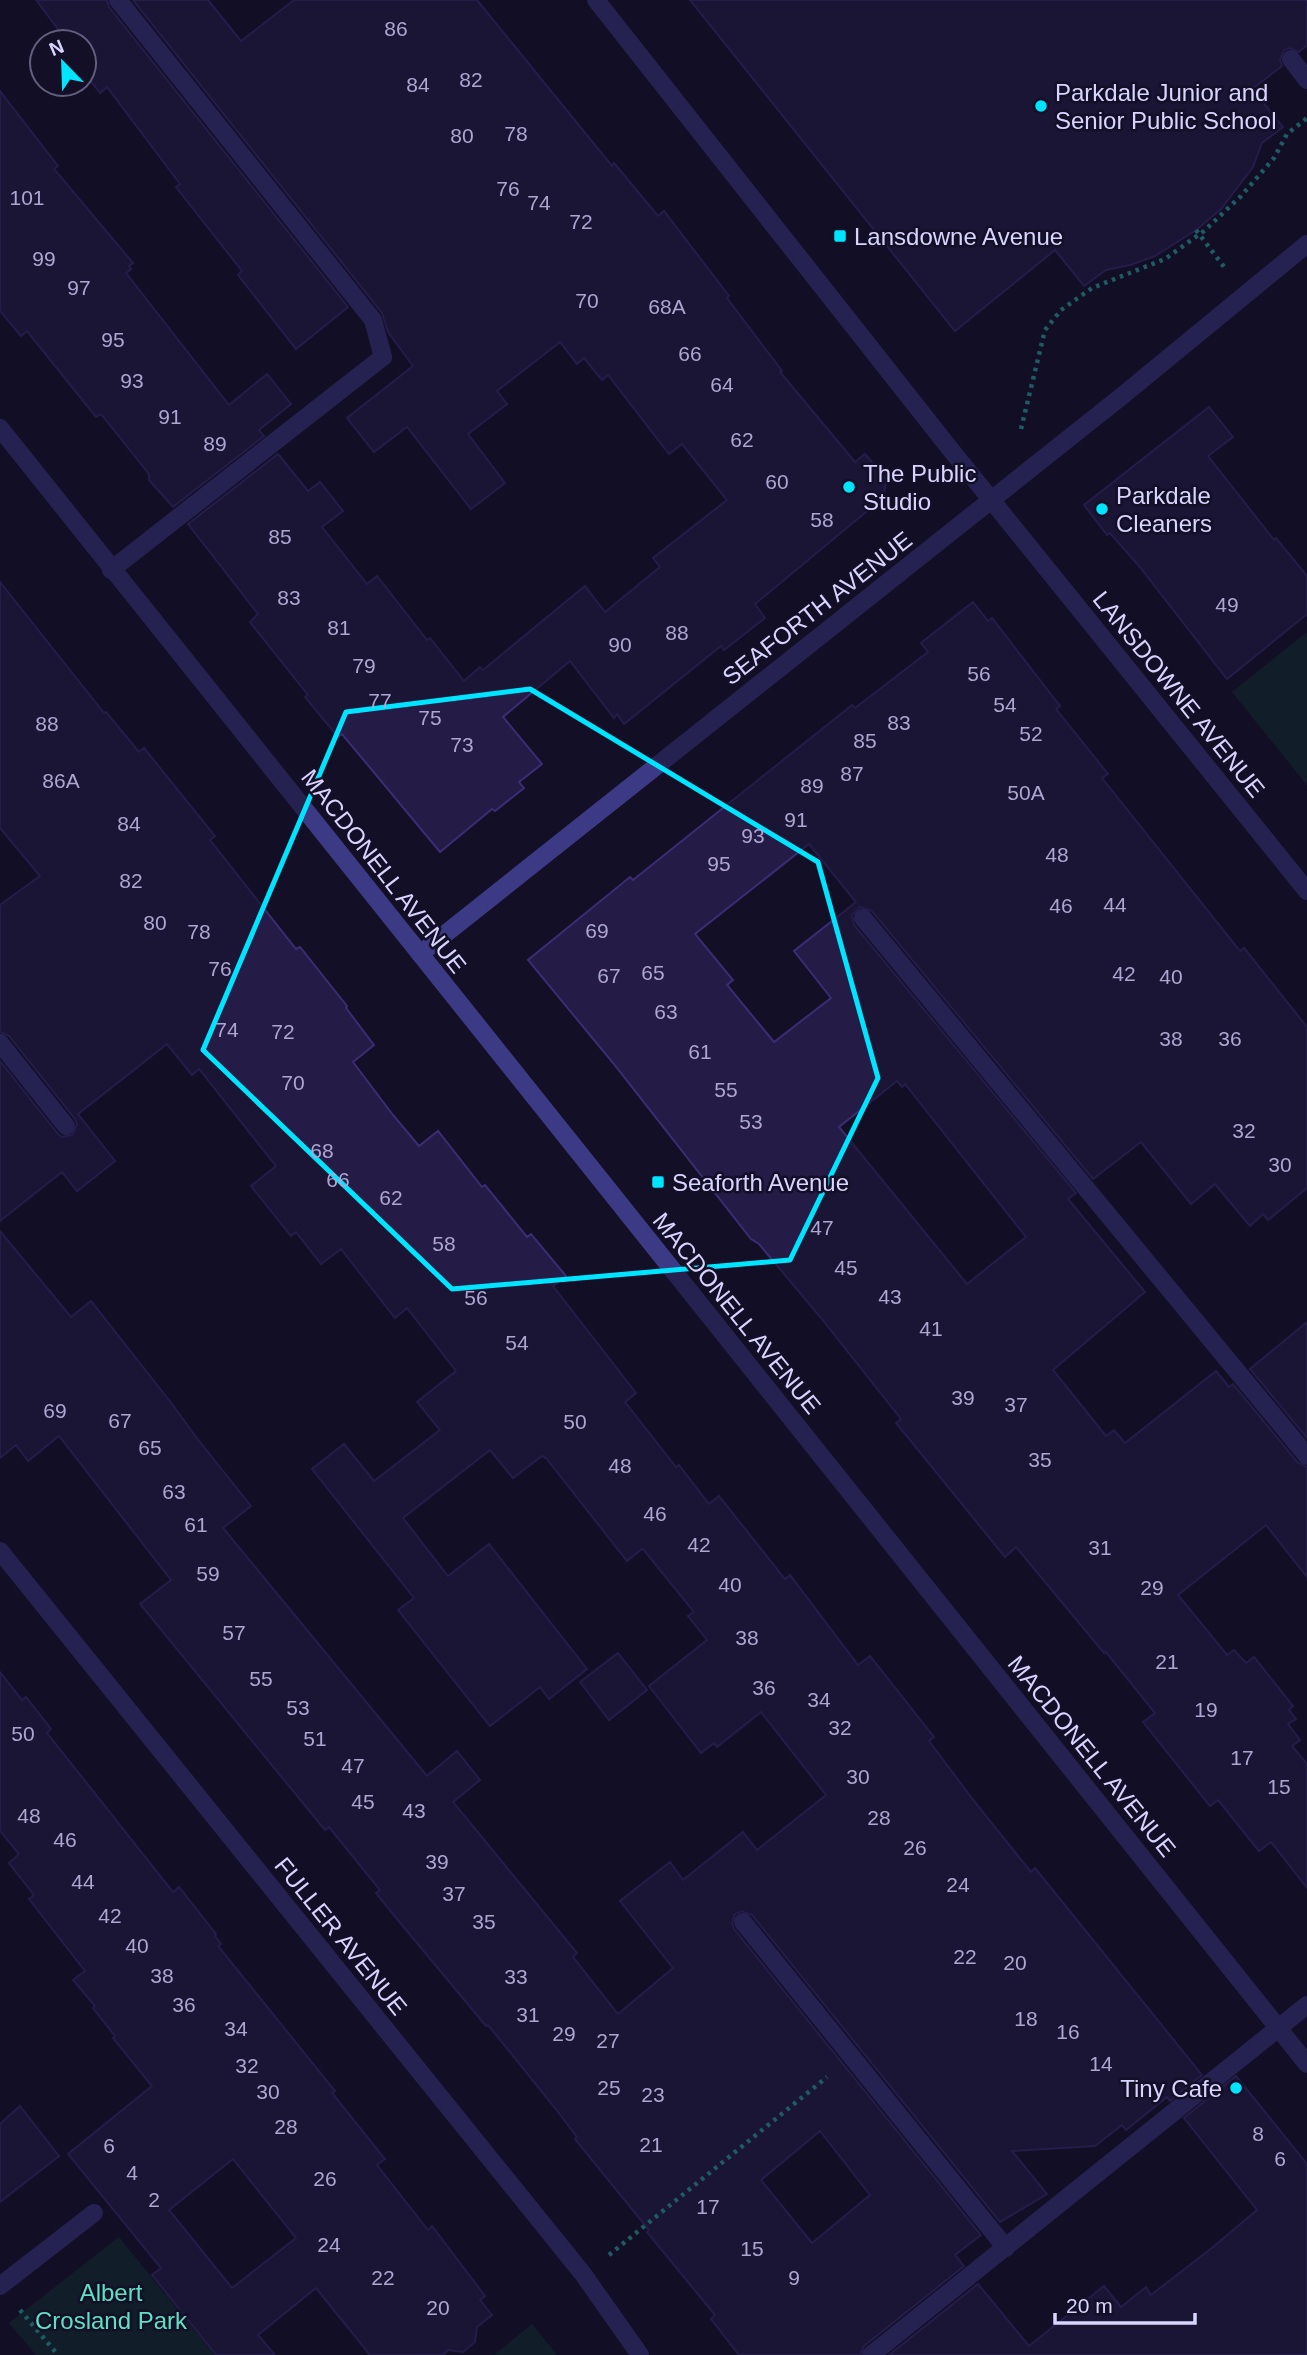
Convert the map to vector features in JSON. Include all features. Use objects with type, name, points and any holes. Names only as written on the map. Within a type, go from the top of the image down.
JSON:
[{"type":"street","points":[[111,570],[383,357],[373,320],[118,0]]},
{"type":"street","name":"LANSDOWNE AVENUE","points":[[596,0],[991,500],[1307,891]]},
{"type":"street","points":[[1291,59],[1307,80]]},
{"type":"street","name":"SEAFORTH AVENUE","points":[[420,954],[1305,251]]},
{"type":"street","name":"MACDONELL AVENUE","points":[[0,428],[1307,2064]]},
{"type":"street","points":[[863,918],[1307,1456]]},
{"type":"street","points":[[0,1043],[66,1126]]},
{"type":"street","name":"FULLER AVENUE","points":[[0,1551],[583,2274],[640,2355]]},
{"type":"street","points":[[743,1922],[1006,2248]]},
{"type":"street","points":[[871,2355],[1307,2005]]},
{"type":"street","points":[[0,2286],[94,2213]]},
{"type":"path","points":[[1021,429],[1045,330],[1061,310],[1092,288],[1165,259],[1241,196],[1274,158],[1287,134],[1307,118]]},
{"type":"path","points":[[1197,232],[1228,272]]},
{"type":"path","points":[[604,2259],[852,2056]]},
{"type":"path","points":[[15,2304],[58,2355]]},
{"type":"highlighted area","points":[[530,689],[818,862],[878,1078],[790,1260],[452,1289],[203,1050],[346,712]]},
{"type":"green space","points":[[1307,632],[1307,785],[1232,692]]},
{"type":"green space","name":"Albert Crosland Park","points":[[119,2237],[214,2355],[36,2355],[9,2323]]},
{"type":"green space","points":[[532,2324],[557,2355],[494,2355]]},
{"type":"building","points":[[36,0],[107,0],[109,7],[348,307],[296,349],[238,275],[242,271],[176,187],[180,184],[107,87],[100,93],[98,90],[98,28],[57,28]]},
{"type":"building","points":[[133,0],[208,0],[241,41],[294,0],[477,0],[612,166],[614,163],[658,216],[664,211],[729,296],[727,298],[782,371],[780,372],[855,462],[865,454],[886,479],[884,497],[755,604],[765,618],[724,650],[721,646],[624,724],[617,714],[614,718],[570,661],[503,717],[542,764],[519,782],[524,788],[495,811],[492,809],[440,852],[342,734],[338,737],[305,697],[308,695],[250,622],[258,614],[188,524],[278,454],[308,491],[320,482],[343,511],[322,527],[367,584],[377,576],[427,640],[430,638],[464,681],[480,667],[483,670],[585,586],[605,612],[660,567],[653,558],[727,500],[682,444],[669,454],[608,375],[602,380],[584,358],[577,364],[560,342],[497,391],[507,404],[468,434],[505,483],[471,509],[407,427],[374,452],[347,418],[413,366],[388,332],[382,313]]},
{"type":"building","name":"Parkdale Junior and Senior Public School","points":[[690,0],[1307,0],[1307,45],[1299,52],[1290,48],[1284,50],[1280,60],[1282,66],[1252,89],[1283,127],[1262,143],[1253,167],[1221,209],[1196,230],[1155,256],[1106,270],[1084,286],[1055,250],[955,331]]},
{"type":"building","points":[[0,91],[58,166],[54,169],[133,263],[126,273],[229,405],[267,374],[291,404],[259,430],[264,436],[173,507],[149,480],[149,474],[101,414],[96,417],[27,331],[21,336],[0,311]]},
{"type":"building","points":[[1209,407],[1233,437],[1208,456],[1274,540],[1276,538],[1307,576],[1307,614],[1227,679],[1139,566],[1110,533],[1107,535],[1084,505]]},
{"type":"building","points":[[0,582],[104,713],[106,712],[139,752],[144,748],[215,836],[210,840],[296,949],[300,947],[347,1006],[374,1045],[353,1062],[393,1115],[419,1146],[438,1131],[482,1187],[485,1185],[527,1237],[531,1234],[566,1276],[553,1286],[636,1393],[625,1402],[676,1467],[679,1465],[709,1504],[719,1496],[785,1579],[790,1575],[858,1665],[870,1656],[934,1737],[929,1741],[974,1801],[1031,1872],[1035,1868],[1202,2075],[1170,2101],[1167,2097],[1126,2130],[1122,2125],[1095,2146],[1012,2151],[1047,2194],[1000,2222],[752,1915],[742,1911],[735,1914],[732,1923],[734,1929],[981,2235],[955,2255],[964,2266],[864,2346],[860,2355],[739,2355],[711,2319],[715,2315],[575,2139],[577,2137],[555,2108],[376,1893],[380,1890],[329,1827],[325,1830],[140,1604],[171,1580],[59,1436],[28,1461],[16,1445],[0,1458],[0,1231],[71,1317],[91,1301],[172,1404],[251,1506],[223,1528],[427,1776],[457,1751],[480,1780],[453,1802],[577,1953],[573,1957],[618,2014],[673,1968],[620,1901],[670,1862],[683,1880],[743,1832],[757,1850],[826,1795],[761,1712],[717,1747],[714,1743],[701,1753],[649,1686],[707,1640],[688,1616],[694,1612],[644,1550],[627,1561],[546,1458],[542,1456],[513,1478],[490,1450],[403,1518],[448,1576],[489,1544],[587,1669],[549,1699],[540,1687],[490,1726],[398,1610],[414,1598],[312,1469],[344,1444],[374,1481],[440,1430],[417,1402],[456,1371],[407,1308],[395,1318],[341,1249],[321,1264],[296,1232],[291,1236],[251,1186],[276,1166],[199,1069],[192,1075],[167,1044],[78,1114],[115,1161],[77,1191],[62,1172],[0,1221],[0,1061],[58,1134],[62,1137],[72,1135],[77,1125],[9,1036],[0,1032],[0,905],[40,876],[0,828]],"holes":[[[820,2131],[870,2195],[812,2243],[761,2180]]]},
{"type":"building","points":[[973,602],[988,621],[992,618],[1060,706],[1056,709],[1108,774],[1102,778],[1240,951],[1244,948],[1307,1027],[1307,1188],[1268,1220],[1263,1214],[1250,1226],[1215,1184],[1191,1204],[1141,1142],[1093,1179],[872,911],[860,907],[852,915],[854,925],[1076,1193],[1068,1199],[1145,1292],[1053,1370],[1106,1436],[1114,1430],[1125,1443],[1216,1371],[1229,1387],[1233,1384],[1298,1463],[1307,1467],[1307,1577],[1266,1525],[1178,1595],[1227,1655],[1234,1650],[1246,1663],[1254,1657],[1293,1706],[1289,1710],[1296,1719],[1288,1724],[1300,1740],[1292,1746],[1307,1764],[1307,1888],[1271,1842],[1259,1851],[1218,1800],[1210,1806],[1143,1722],[1155,1713],[1106,1652],[1104,1653],[1016,1547],[1005,1557],[896,1423],[901,1419],[821,1318],[759,1244],[751,1239],[528,960],[630,877],[633,880],[852,705],[855,708],[928,652],[921,643]],"holes":[[[809,844],[856,902],[794,951],[831,998],[774,1042],[727,985],[733,980],[695,934]],[[897,1081],[902,1087],[905,1084],[1026,1237],[967,1284],[839,1127]]]},
{"type":"building","points":[[1307,1322],[1307,1438],[1250,1369]]},
{"type":"building","points":[[618,1653],[647,1690],[609,1720],[580,1682]]},
{"type":"building","points":[[0,1672],[22,1700],[26,1697],[51,1729],[47,1733],[173,1892],[179,1887],[216,1934],[221,1944],[218,1946],[335,2091],[332,2093],[385,2159],[377,2165],[428,2230],[432,2226],[485,2296],[480,2300],[492,2315],[477,2327],[475,2342],[463,2352],[448,2350],[443,2355],[370,2355],[316,2288],[258,2335],[275,2355],[216,2355],[152,2275],[161,2268],[68,2154],[152,2086],[113,2038],[115,2036],[93,2008],[95,2006],[73,1980],[85,1971],[29,1899],[34,1895],[9,1863],[19,1854],[0,1831]],"holes":[[[233,2159],[296,2238],[232,2288],[169,2210]]]},
{"type":"building","points":[[1236,2076],[1307,2164],[1307,2355],[889,2355],[978,2284],[1029,2346],[1104,2286],[1121,2307],[1146,2287],[1151,2295],[1213,2247],[1257,2210],[1184,2118]]},
{"type":"building","points":[[20,2106],[59,2156],[0,2202],[0,2124]]},
{"type":"place","name":"Parkdale Junior and Senior Public School","points":[[1041,106]]},
{"type":"place","name":"Lansdowne Avenue","points":[[840,236]]},
{"type":"place","name":"The Public Studio","points":[[849,487]]},
{"type":"place","name":"Parkdale Cleaners","points":[[1102,509]]},
{"type":"place","name":"Seaforth Avenue","points":[[658,1182]]},
{"type":"place","name":"Tiny Cafe","points":[[1236,2088]]}]
